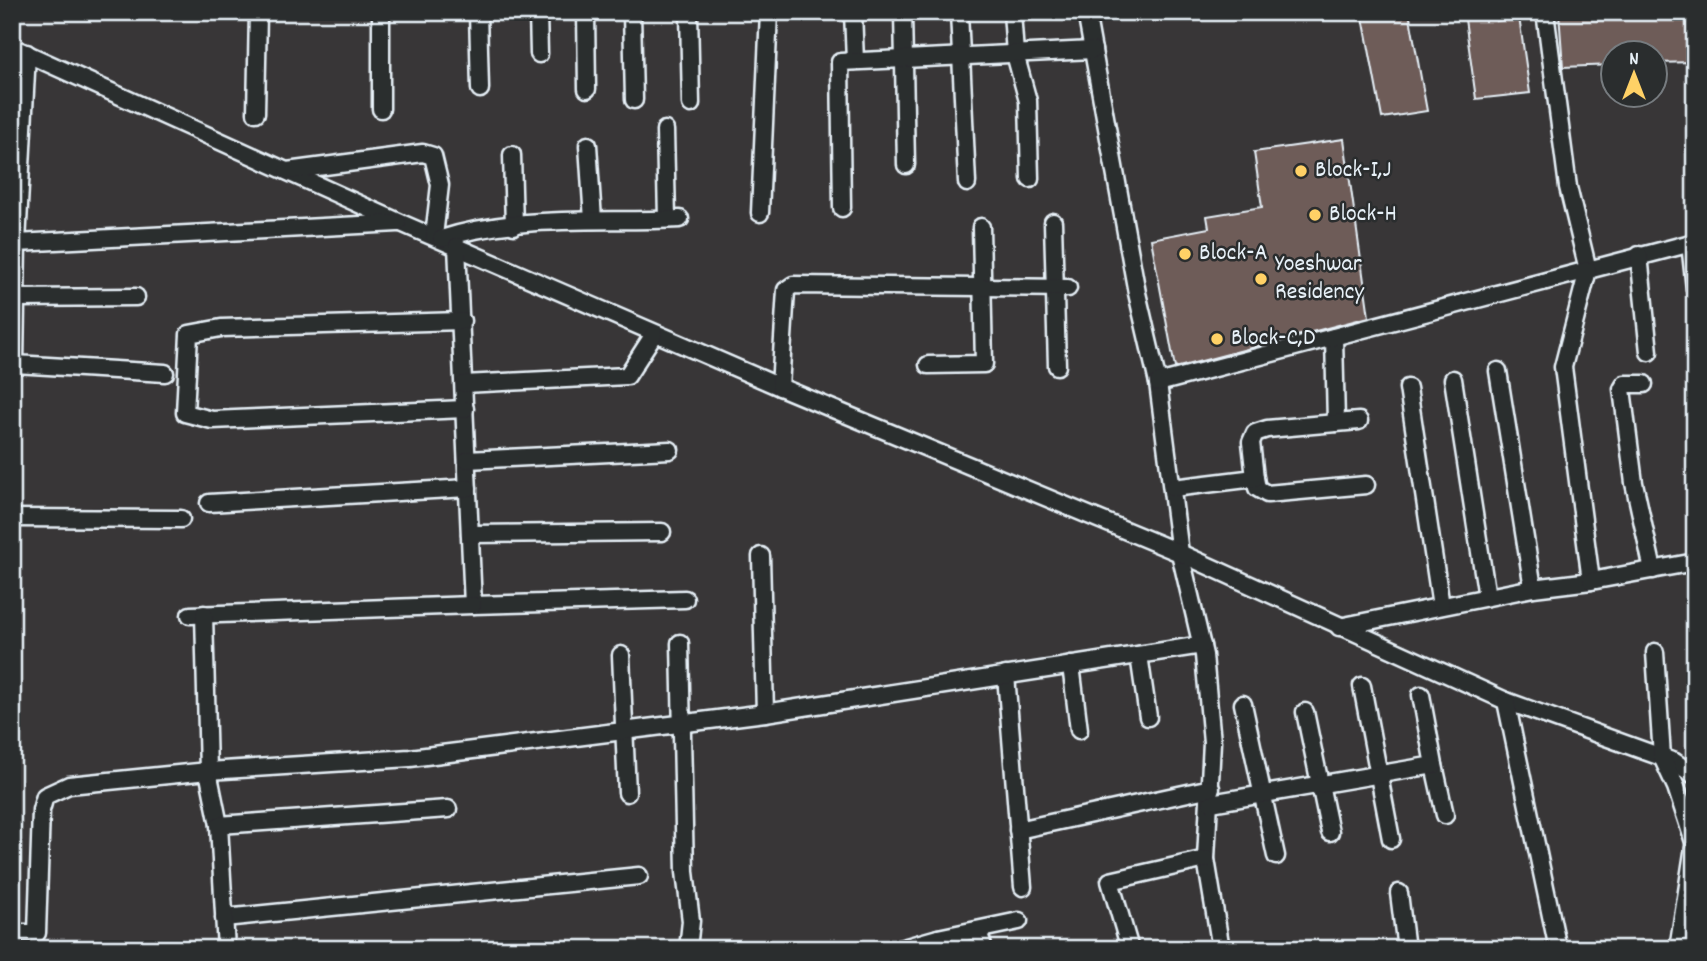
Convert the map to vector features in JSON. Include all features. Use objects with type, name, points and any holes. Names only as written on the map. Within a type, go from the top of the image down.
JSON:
[{"type":"street","points":[[256,113],[258,12]]},
{"type":"street","points":[[381,12],[381,109]]},
{"type":"street","points":[[478,12],[480,89]]},
{"type":"street","points":[[538,12],[538,54]]},
{"type":"street","points":[[586,12],[587,89]]},
{"type":"street","points":[[632,12],[634,100]]},
{"type":"street","points":[[689,12],[691,104]]},
{"type":"street","points":[[760,213],[769,12]]},
{"type":"street","points":[[853,12],[855,61]]},
{"type":"street","points":[[903,12],[906,164]]},
{"type":"street","points":[[959,12],[967,183]]},
{"type":"street","points":[[1012,12],[1015,54],[1028,101],[1030,179]]},
{"type":"street","points":[[1086,12],[1137,293],[1158,383],[1180,553],[1202,645],[1212,742],[1206,859],[1221,949]]},
{"type":"street","points":[[1545,12],[1568,187],[1588,270],[1563,367],[1591,581]]},
{"type":"street","points":[[165,373],[15,364],[19,50],[654,334],[1180,553],[1506,701],[1675,761],[1695,776]]},
{"type":"street","points":[[842,208],[840,62],[1093,50]]},
{"type":"street","points":[[437,237],[473,228],[593,220],[674,219],[665,130]]},
{"type":"street","points":[[588,145],[593,220]]},
{"type":"street","points":[[287,172],[424,153],[433,156],[440,185],[437,237]]},
{"type":"street","points":[[512,155],[514,226]]},
{"type":"street","points":[[1053,222],[1062,288],[1057,366]]},
{"type":"street","points":[[17,243],[401,223]]},
{"type":"street","points":[[928,365],[984,364],[985,288],[981,228]]},
{"type":"street","points":[[1158,383],[1692,242],[1695,289]]},
{"type":"street","points":[[457,246],[473,605]]},
{"type":"street","points":[[1639,255],[1649,352]]},
{"type":"street","points":[[780,387],[786,290],[793,285],[1062,288]]},
{"type":"street","points":[[16,298],[136,297]]},
{"type":"street","points":[[462,321],[220,328],[189,334],[185,412],[212,420],[465,409]]},
{"type":"street","points":[[464,384],[627,376],[654,334]]},
{"type":"street","points":[[1334,337],[1336,423]]},
{"type":"street","points":[[1498,372],[1533,588]]},
{"type":"street","points":[[1453,379],[1487,597]]},
{"type":"street","points":[[1644,384],[1625,384],[1622,389],[1634,483],[1653,570]]},
{"type":"street","points":[[1408,388],[1441,606]]},
{"type":"street","points":[[1359,421],[1266,429],[1255,433],[1251,442],[1257,488],[1266,494],[1366,485]]},
{"type":"street","points":[[467,460],[670,450]]},
{"type":"street","points":[[1173,488],[1255,478]]},
{"type":"street","points":[[209,503],[468,488]]},
{"type":"street","points":[[12,518],[181,519]]},
{"type":"street","points":[[470,534],[662,532]]},
{"type":"street","points":[[761,556],[765,713]]},
{"type":"street","points":[[1339,627],[1533,588],[1591,581],[1695,562]]},
{"type":"street","points":[[226,949],[219,825],[208,771],[197,615],[685,599]]},
{"type":"street","points":[[680,643],[685,872],[691,921],[688,949]]},
{"type":"street","points":[[12,933],[37,941],[41,810],[45,796],[69,785],[208,771],[410,758],[765,713],[1202,645]]},
{"type":"street","points":[[1655,652],[1662,757],[1676,787],[1694,841],[1678,949]]},
{"type":"street","points":[[621,655],[626,793]]},
{"type":"street","points":[[1139,655],[1148,717]]},
{"type":"street","points":[[1071,665],[1079,730]]},
{"type":"street","points":[[1006,674],[1023,887]]},
{"type":"street","points":[[1362,686],[1391,839]]},
{"type":"street","points":[[1421,695],[1445,815]]},
{"type":"street","points":[[1506,701],[1558,949]]},
{"type":"street","points":[[1243,705],[1276,856]]},
{"type":"street","points":[[1305,712],[1330,832]]},
{"type":"street","points":[[1018,830],[1211,796],[1261,794],[1434,765]]},
{"type":"street","points":[[219,825],[448,809]]},
{"type":"street","points":[[1130,949],[1110,881],[1206,859]]},
{"type":"street","points":[[224,918],[639,876]]},
{"type":"street","points":[[1399,894],[1406,949]]},
{"type":"street","points":[[899,949],[940,943],[1019,921]]},
{"type":"street","points":[[978,931],[984,949]]},
{"type":"building","points":[[1362,12],[1409,12],[1427,111],[1382,118]]},
{"type":"building","points":[[1464,12],[1495,12],[1496,21],[1519,17],[1530,93],[1476,99]]},
{"type":"building","points":[[1695,12],[1695,62],[1668,63],[1668,38],[1598,38],[1598,66],[1563,67],[1559,13]]},
{"type":"building","name":"Yoeshwar Residency","points":[[1344,139],[1369,317],[1175,368],[1151,239],[1209,228],[1207,216],[1262,207],[1254,152]]},
{"type":"place","name":"Block-I,J","points":[[1301,171]]},
{"type":"place","name":"Block-H","points":[[1315,215]]},
{"type":"place","name":"Block-A","points":[[1185,254]]},
{"type":"place","name":"Yoeshwar Residency","points":[[1261,279]]},
{"type":"place","name":"Block-C,D","points":[[1217,339]]}]
